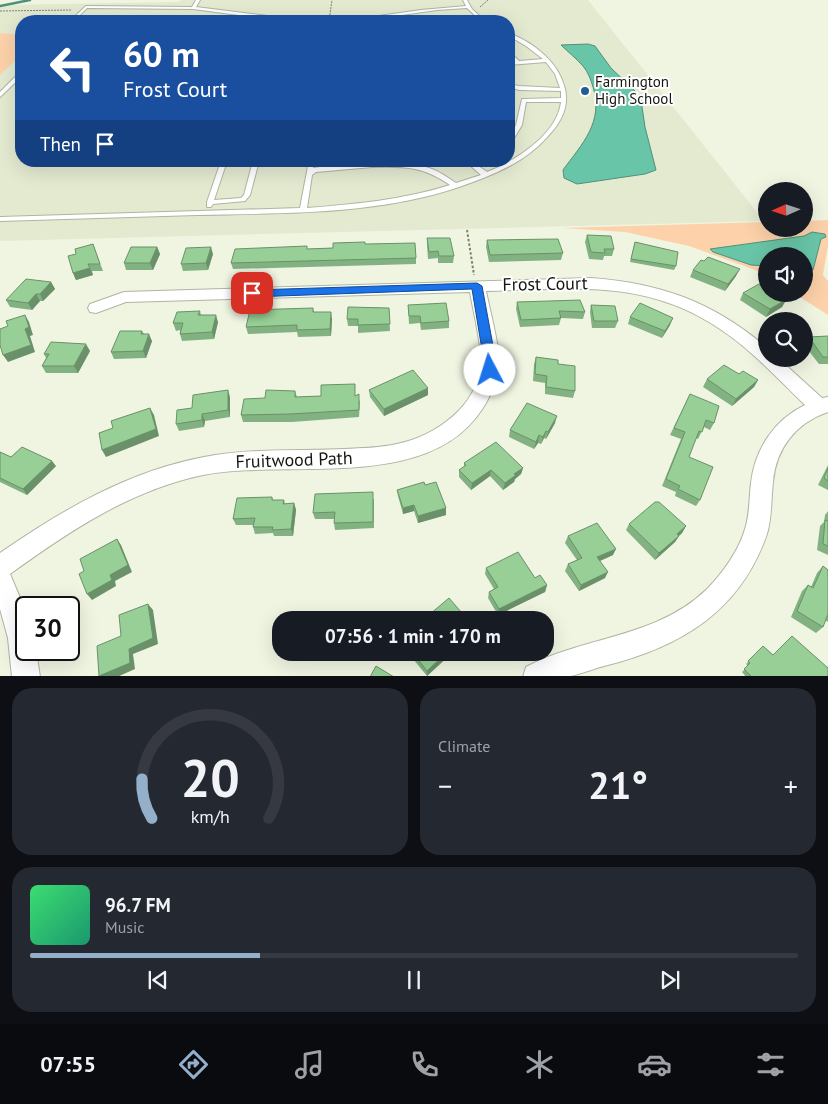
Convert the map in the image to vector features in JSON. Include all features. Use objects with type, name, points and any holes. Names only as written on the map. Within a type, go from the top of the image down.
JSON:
[{"type":"street","name":"Frost Court","points":[[96,308],[124,297],[477,286],[618,284],[652,290],[705,311],[730,326],[758,350]]},
{"type":"street","name":"Fruitwood Path","points":[[0,568],[48,532],[85,510],[114,495],[169,475],[228,462],[366,457],[396,453],[424,444],[448,432],[473,409],[486,387],[489,375],[490,362],[477,286]]},
{"type":"street","name":"Frost Court","points":[[778,367],[824,405]]},
{"type":"street","points":[[536,676],[549,668],[575,659],[629,646],[656,635],[683,622],[714,599],[746,556],[755,535],[760,515],[763,475],[767,459],[776,438],[799,418],[824,405]]},
{"type":"street","points":[[0,580],[16,612],[26,676]]},
{"type":"lane","points":[[193,8],[198,0]]},
{"type":"lane","points":[[465,0],[468,7],[477,15]]},
{"type":"lane","points":[[78,15],[86,7],[215,9],[248,15]]},
{"type":"lane","points":[[396,15],[429,9],[468,7]]},
{"type":"lane","points":[[515,38],[539,52],[548,60],[559,78],[564,90],[565,100],[562,114],[555,126],[531,151],[515,161]]},
{"type":"lane","points":[[515,59],[518,63]]},
{"type":"lane","points":[[515,63],[548,60]]},
{"type":"lane","points":[[0,96],[15,80]]},
{"type":"lane","points":[[515,87],[564,90]]},
{"type":"lane","points":[[515,132],[519,125],[524,100],[565,100]]},
{"type":"lane","points":[[207,213],[222,167]]},
{"type":"lane","points":[[210,202],[243,200],[247,195],[254,167]]},
{"type":"lane","points":[[303,210],[311,167]]},
{"type":"lane","points":[[309,174],[321,168],[337,167]]},
{"type":"lane","points":[[418,167],[437,173],[455,186]]},
{"type":"lane","points":[[475,167],[486,175]]},
{"type":"lane","points":[[0,219],[303,210],[365,206],[455,186],[503,167]]},
{"type":"path","points":[[330,15],[332,0]]},
{"type":"path","points":[[477,8],[488,0]]},
{"type":"path","points":[[0,11],[83,10]]},
{"type":"path","points":[[18,15],[23,11]]},
{"type":"path","points":[[466,230],[477,286]]},
{"type":"shaded area","name":"Farmington High School","points":[[181,0],[588,0],[758,213],[758,221],[0,241],[0,5],[179,2]]},
{"type":"shaded area","points":[[0,33],[15,34],[15,61],[0,75]]},
{"type":"shaded area","points":[[588,44],[595,46],[611,68],[635,91],[641,100],[645,127],[656,170],[645,174],[577,184],[564,178],[563,170],[584,142],[589,132],[596,111],[596,100],[589,76],[581,63],[561,45]]},
{"type":"shaded area","points":[[828,220],[828,246],[823,275],[828,281],[828,315],[808,302],[813,302],[813,270],[821,239],[825,234],[813,233],[813,221]]},
{"type":"shaded area","points":[[758,222],[758,238],[790,238],[711,249],[713,252],[751,265],[758,265],[758,272],[689,246],[625,232],[562,228]]},
{"type":"shaded area","points":[[813,232],[825,234],[826,237],[821,239],[813,270],[813,247],[758,247],[758,265],[751,265],[713,252],[710,249],[790,238],[812,238]]},
{"type":"building","points":[[587,235],[611,236],[614,249],[604,249],[605,253],[591,252]]},
{"type":"building","points":[[427,238],[450,238],[454,256],[439,256],[438,251],[429,252]]},
{"type":"building","points":[[558,239],[563,253],[490,255],[487,240]]},
{"type":"building","points":[[365,242],[365,244],[415,243],[416,258],[231,263],[235,249],[307,246],[307,249],[333,248],[333,243]]},
{"type":"building","points":[[635,242],[678,252],[676,266],[631,259]]},
{"type":"building","points":[[93,244],[100,264],[88,264],[90,268],[73,273],[68,256],[76,254],[75,249]]},
{"type":"building","points":[[131,247],[157,247],[150,263],[124,263]]},
{"type":"building","points":[[211,247],[206,263],[181,264],[186,248]]},
{"type":"building","points":[[708,257],[740,269],[728,284],[693,270],[701,260],[704,261]]},
{"type":"building","points":[[26,279],[51,282],[28,303],[6,300]]},
{"type":"building","points":[[758,285],[758,302],[743,293]]},
{"type":"building","points":[[580,300],[585,312],[559,311],[561,318],[521,320],[517,302]]},
{"type":"building","points":[[758,302],[782,302],[770,309]]},
{"type":"building","points":[[446,303],[449,321],[421,323],[420,316],[409,316],[408,305]]},
{"type":"building","points":[[640,303],[673,318],[665,331],[630,317]]},
{"type":"building","points":[[591,305],[615,306],[618,321],[594,321]]},
{"type":"building","points":[[348,307],[389,308],[390,324],[358,325],[358,319],[347,319]]},
{"type":"building","points":[[313,308],[313,312],[331,312],[330,329],[297,330],[297,325],[246,327],[250,310]]},
{"type":"building","points":[[200,311],[198,315],[216,315],[212,332],[180,334],[183,323],[173,323],[177,312]]},
{"type":"building","points":[[25,315],[29,327],[25,329],[31,345],[3,355],[0,345],[0,329],[8,326],[6,321]]},
{"type":"building","points":[[120,331],[142,331],[141,334],[149,334],[143,351],[111,352]]},
{"type":"building","points":[[828,336],[828,357],[823,357],[813,343],[813,337]]},
{"type":"building","points":[[51,342],[86,344],[74,366],[42,366],[49,354],[44,354]]},
{"type":"building","points":[[536,357],[558,360],[558,364],[575,366],[575,391],[546,387],[547,376],[535,374]]},
{"type":"building","points":[[724,365],[739,374],[743,371],[758,380],[736,399],[707,379]]},
{"type":"building","points":[[413,370],[428,388],[384,409],[369,390]]},
{"type":"building","points":[[355,384],[355,396],[359,394],[359,410],[241,415],[244,399],[265,398],[266,390],[295,391],[295,397],[321,396],[321,385]]},
{"type":"building","points":[[228,390],[228,410],[202,414],[202,420],[176,424],[177,410],[192,408],[193,395]]},
{"type":"building","points":[[690,394],[719,406],[714,423],[706,420],[702,432],[699,431],[689,457],[713,467],[700,500],[678,489],[680,486],[666,479],[685,432],[674,428]]},
{"type":"building","points":[[527,403],[557,416],[548,432],[546,431],[543,437],[539,435],[536,442],[510,430]]},
{"type":"building","points":[[150,408],[156,429],[102,450],[99,433],[113,428],[111,421]]},
{"type":"building","points":[[496,442],[523,468],[505,483],[491,470],[472,483],[459,470],[466,465],[464,463]]},
{"type":"building","points":[[22,447],[52,461],[23,489],[0,478],[0,452],[11,457]]},
{"type":"building","points":[[828,468],[828,481],[824,478]]},
{"type":"building","points":[[424,482],[425,485],[436,482],[446,508],[418,516],[414,505],[403,508],[397,490]]},
{"type":"building","points":[[373,492],[373,522],[334,523],[335,512],[313,513],[315,494]]},
{"type":"building","points":[[272,497],[272,500],[284,500],[283,504],[294,503],[291,529],[272,530],[273,527],[253,527],[255,518],[233,519],[237,498]]},
{"type":"building","points":[[655,502],[659,502],[686,526],[677,534],[679,536],[659,553],[629,524]]},
{"type":"building","points":[[825,520],[828,521],[828,546],[823,544]]},
{"type":"building","points":[[597,523],[616,549],[597,557],[608,572],[581,585],[568,564],[582,558],[568,536]]},
{"type":"building","points":[[117,539],[128,565],[110,575],[112,580],[87,594],[79,574],[84,571],[80,559]]},
{"type":"building","points":[[518,552],[535,578],[540,575],[547,585],[499,609],[489,592],[498,587],[486,568]]},
{"type":"building","points":[[823,566],[828,570],[828,614],[823,627],[797,611],[808,585],[813,588]]},
{"type":"building","points":[[449,598],[460,611],[434,611]]},
{"type":"building","points":[[148,604],[153,638],[129,649],[130,663],[99,676],[97,646],[121,636],[119,615]]},
{"type":"building","points":[[792,636],[828,668],[828,676],[751,676],[744,669],[750,663],[748,661],[763,646],[773,655]]},
{"type":"building","points":[[419,661],[438,661],[427,671]]},
{"type":"building","points":[[376,666],[392,676],[371,676]]},
{"type":"waterway","points":[[0,6],[30,0]]},
{"type":"place","name":"Farmington High School","points":[[585,91]]},
{"type":"route","points":[[252,293],[477,286],[490,370]]}]
